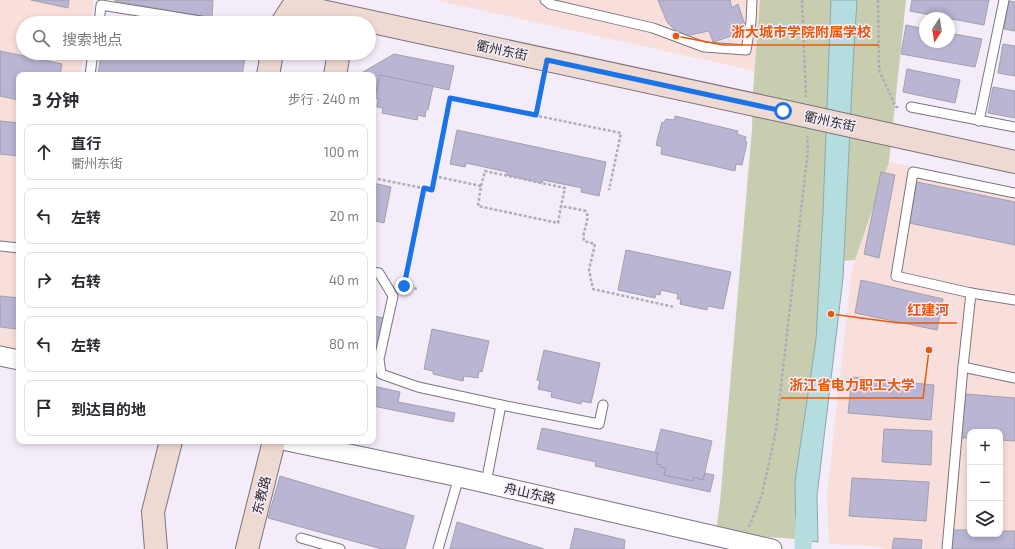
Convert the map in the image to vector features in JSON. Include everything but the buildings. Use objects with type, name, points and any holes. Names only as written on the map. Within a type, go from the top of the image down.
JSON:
[{"type":"street","name":"衢州东街","points":[[290,7],[350,16]]},
{"type":"street","name":"衢州东街","points":[[376,22],[1015,162]]},
{"type":"street","points":[[269,72],[271,60]]},
{"type":"street","points":[[336,72],[338,60]]},
{"type":"street","points":[[0,356],[16,359]]},
{"type":"street","points":[[156,549],[153,512],[170,444]]},
{"type":"street","name":"东教路","points":[[247,549],[273,444]]},
{"type":"street","name":"舟山东路","points":[[301,444],[486,483],[772,549]]},
{"type":"lane","points":[[545,0],[550,4],[652,28],[704,47],[746,50],[751,22],[752,0]]},
{"type":"lane","points":[[979,121],[1004,0]]},
{"type":"lane","points":[[100,16],[102,5],[170,16]]},
{"type":"lane","points":[[90,72],[92,60]]},
{"type":"lane","points":[[911,107],[1015,127]]},
{"type":"lane","points":[[1015,193],[914,172],[896,276],[971,293],[1015,300]]},
{"type":"lane","points":[[0,246],[16,248]]},
{"type":"lane","points":[[376,272],[379,273],[393,296],[379,359],[381,374],[418,387],[599,424],[603,405]]},
{"type":"lane","points":[[947,549],[971,293]]},
{"type":"lane","points":[[963,367],[1015,378]]},
{"type":"lane","points":[[486,483],[501,405]]},
{"type":"lane","points":[[438,549],[459,477]]},
{"type":"lane","points":[[301,538],[340,549]]},
{"type":"path","points":[[802,0],[806,103]]},
{"type":"path","points":[[878,0],[879,70],[896,107],[911,107]]},
{"type":"path","points":[[536,115],[547,60]]},
{"type":"path","points":[[376,179],[432,190],[450,98],[621,133],[609,190]]},
{"type":"path","points":[[743,542],[762,495],[776,430],[808,150],[807,135]]},
{"type":"path","points":[[485,171],[565,188],[561,206],[558,222],[478,206],[485,171]]},
{"type":"path","points":[[434,176],[481,186]]},
{"type":"path","points":[[417,289],[404,286],[424,188]]},
{"type":"path","points":[[561,206],[586,211],[588,215],[583,236],[584,241],[595,244],[589,270],[593,289],[674,307]]},
{"type":"shaded area","points":[[0,0],[94,0],[91,16],[16,16],[16,60],[83,60],[81,72],[16,72],[16,349],[0,345]]},
{"type":"shaded area","points":[[435,0],[760,0],[755,71]]},
{"type":"shaded area","points":[[760,0],[831,0],[823,212],[816,340],[795,481],[796,539],[716,533],[720,502],[752,129],[753,91]]},
{"type":"shaded area","points":[[831,0],[857,0],[843,278],[817,496],[818,542],[796,539],[795,481],[816,340],[823,212]]},
{"type":"shaded area","points":[[857,0],[906,0],[889,162],[855,260],[844,261],[853,65]]},
{"type":"shaded area","points":[[889,162],[1015,188],[1015,549],[887,549],[871,546],[829,544],[827,495],[852,269]]},
{"type":"waterway","points":[[803,549],[804,516]]},
{"type":"place","name":"浙大城市学院附属学校","points":[[676,36]]},
{"type":"place","name":"红建河","points":[[831,314]]},
{"type":"place","name":"浙江省电力职工大学","points":[[929,350]]},
{"type":"route","points":[[404,286],[424,188],[432,190],[450,98],[536,115],[547,60],[783,111]]}]
